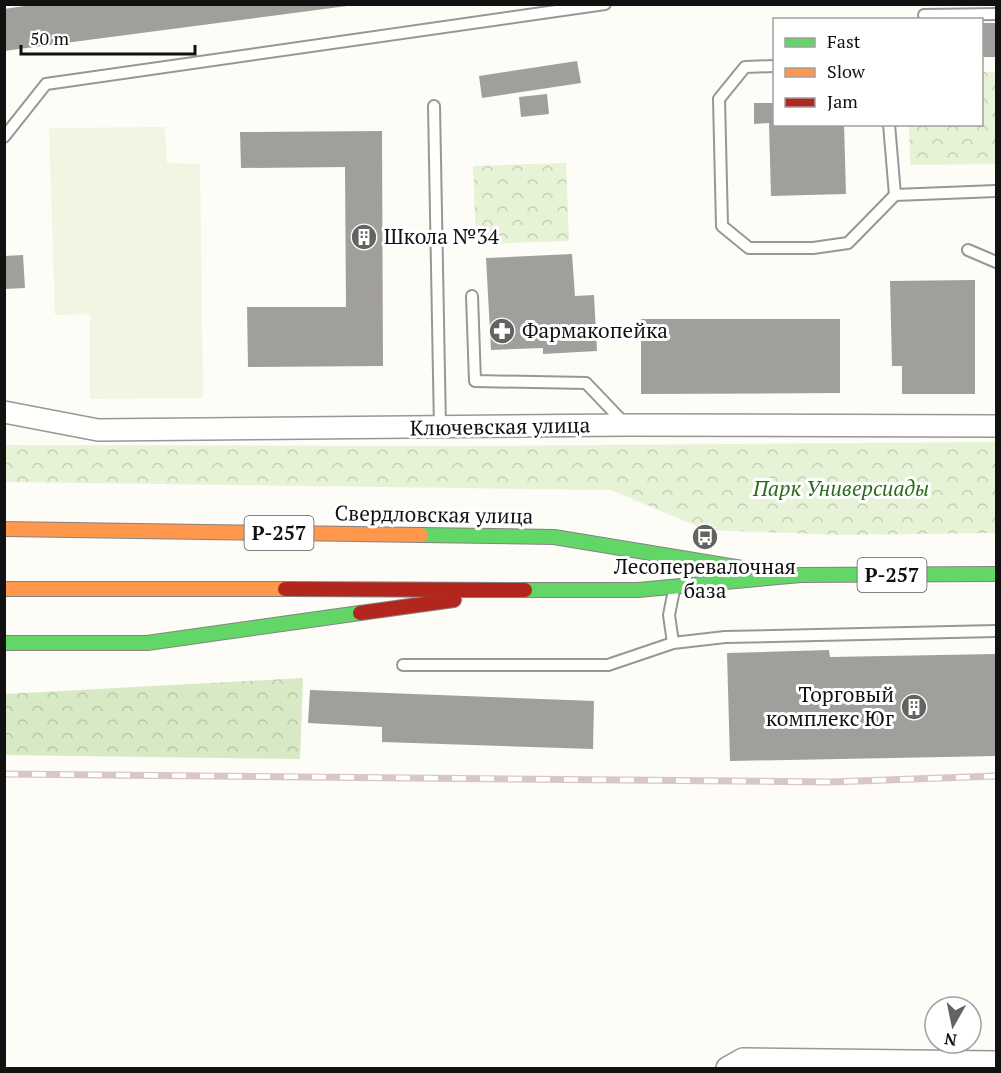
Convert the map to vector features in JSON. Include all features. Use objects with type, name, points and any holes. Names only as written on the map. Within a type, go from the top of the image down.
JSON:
[{"type":"main road","name":"Свердловская улица","points":[[4,530],[554,537],[788,576]]},
{"type":"main road","name":"Свердловская улица","points":[[4,590],[638,590],[788,576],[996,574]]},
{"type":"main road","points":[[4,643],[147,644],[530,589]]},
{"type":"street","name":"Ключевская улица","points":[[4,412],[98,430],[440,429],[626,425],[996,426]]},
{"type":"street","points":[[727,1068],[743,1059],[996,1062]]},
{"type":"lane","points":[[4,137],[46,84],[557,8],[605,4]]},
{"type":"lane","points":[[924,15],[996,14]]},
{"type":"lane","points":[[773,66],[745,67],[719,99],[722,226],[749,248],[813,248],[848,243],[895,195],[996,191]]},
{"type":"lane","points":[[434,106],[440,429]]},
{"type":"lane","points":[[889,126],[895,195]]},
{"type":"lane","points":[[968,250],[996,262]]},
{"type":"lane","points":[[472,296],[475,381],[586,383],[626,425]]},
{"type":"lane","points":[[673,643],[669,615],[675,586]]},
{"type":"lane","points":[[403,665],[608,665],[673,643],[725,638],[996,631]]},
{"type":"green space","points":[[983,72],[996,72],[996,164],[910,165],[909,126],[983,126]]},
{"type":"green space","points":[[165,127],[167,163],[200,164],[203,398],[90,399],[90,314],[55,315],[49,128]]},
{"type":"green space","points":[[566,163],[569,241],[476,244],[473,166]]},
{"type":"green space","name":"Парк Универсиады","points":[[996,442],[996,533],[840,535],[706,530],[611,490],[4,482],[5,445],[461,446]]},
{"type":"green space","points":[[303,678],[300,759],[5,755],[5,694]]},
{"type":"building","points":[[38,4],[347,4],[347,6],[4,51],[4,9]]},
{"type":"building","points":[[983,23],[996,23],[996,57],[983,57]]},
{"type":"building","points":[[577,61],[581,83],[482,98],[479,76]]},
{"type":"building","points":[[547,94],[549,114],[521,117],[519,97]]},
{"type":"building","points":[[754,103],[773,103],[773,126],[844,126],[846,194],[771,196],[769,123],[754,124]]},
{"type":"building","name":"Школа №34","points":[[382,131],[383,366],[248,367],[247,307],[346,307],[345,167],[241,168],[240,132]]},
{"type":"building","points":[[572,254],[575,296],[594,295],[597,351],[543,354],[543,348],[491,350],[486,258]]},
{"type":"building","points":[[23,255],[25,288],[4,289],[4,256]]},
{"type":"building","points":[[975,280],[975,394],[902,394],[902,366],[892,366],[890,281]]},
{"type":"building","points":[[641,319],[840,319],[840,393],[641,394]]},
{"type":"building","name":"Торговый комплекс Юг","points":[[829,650],[830,657],[996,654],[996,756],[730,761],[727,653]]},
{"type":"building","points":[[310,690],[594,701],[593,749],[382,742],[382,727],[308,723]]},
{"type":"railway","points":[[4,774],[831,782],[996,776]]},
{"type":"traffic: fast","points":[[421,535],[554,537],[742,568]]},
{"type":"traffic: fast","points":[[525,590],[638,590],[801,575],[996,574]]},
{"type":"traffic: fast","points":[[4,643],[147,643],[360,613]]},
{"type":"traffic: slow","points":[[4,529],[421,535]]},
{"type":"traffic: slow","points":[[4,589],[285,589]]},
{"type":"traffic: jam","points":[[285,589],[525,590]]},
{"type":"traffic: jam","points":[[360,613],[454,600]]},
{"type":"place","name":"Школа №34","points":[[364,237]]},
{"type":"place","name":"Фармакопейка","points":[[502,331]]},
{"type":"place","name":"Лесоперевалочная база","points":[[705,537]]},
{"type":"place","name":"Торговый комплекс Юг","points":[[914,707]]}]
